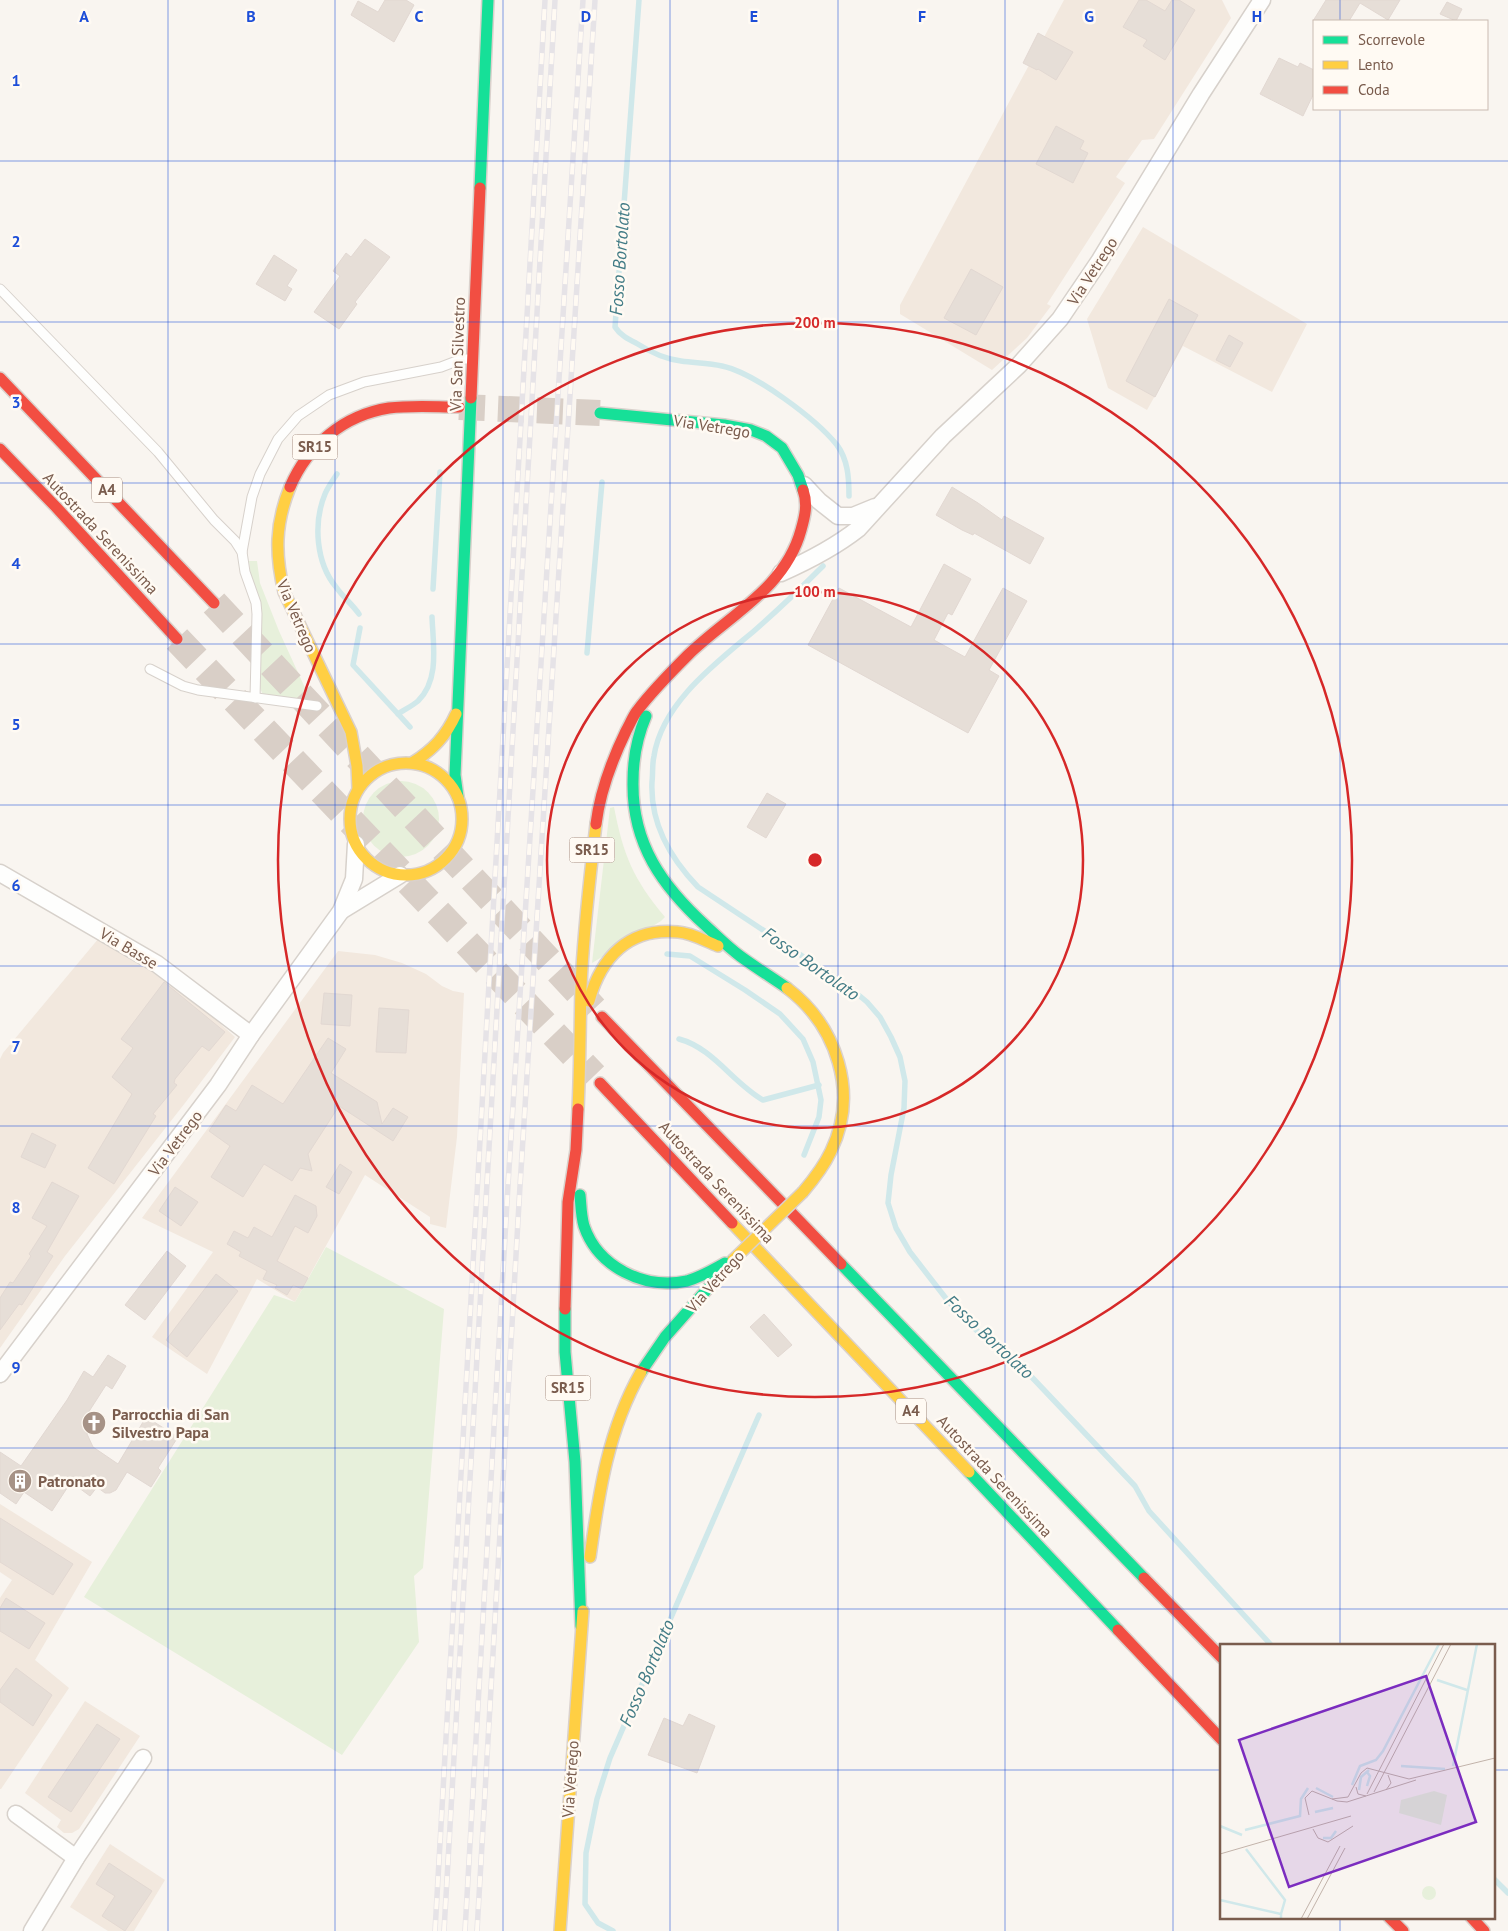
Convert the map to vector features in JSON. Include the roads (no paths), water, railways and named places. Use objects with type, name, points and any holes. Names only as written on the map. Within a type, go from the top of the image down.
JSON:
[{"type":"main road","name":"Via San Silvestro","points":[[458,797],[455,775],[488,0]]},
{"type":"main road","name":"Autostrada Serenissima","points":[[0,378],[214,603]]},
{"type":"main road","name":"Via Vetrego","points":[[358,789],[357,766],[351,732],[284,592],[277,551],[278,530],[290,488],[301,463],[318,442],[337,428],[353,418],[378,410],[404,406],[459,407]]},
{"type":"main road","name":"Via Vetrego","points":[[581,1626],[575,1462],[565,1352],[568,1202],[576,1150],[582,1041],[581,987],[586,899],[598,809],[614,755],[636,712],[689,654],[755,600],[781,573],[791,560],[803,531],[806,514],[806,498],[801,482],[782,448],[766,436],[751,430],[724,424],[600,413]]},
{"type":"main road","name":"Autostrada Serenissima","points":[[0,449],[177,639]]},
{"type":"main road","name":"Via Vetrego","points":[[560,1931],[581,1626],[602,1473],[614,1426],[623,1404],[649,1358],[665,1338],[708,1291],[733,1260],[803,1192],[826,1162],[834,1145],[840,1124],[844,1098],[842,1070],[835,1047],[823,1024],[782,985],[738,955],[676,898],[657,873],[640,836],[634,815],[632,783],[636,752],[643,722],[666,678]]},
{"type":"main road","name":"Via San Silvestro","points":[[412,763],[440,743],[450,730],[458,709]]},
{"type":"main road","name":"Via Vetrego","points":[[351,732],[368,745]]},
{"type":"main road","name":"Via Vetrego","points":[[383,754],[400,762],[426,766],[450,784],[458,797],[462,816],[459,835],[450,852],[436,866],[419,874],[400,875],[382,870],[366,859],[356,844],[350,826],[351,806],[358,789],[369,776],[384,767],[400,762]]},
{"type":"main road","name":"SR15","points":[[582,1041],[591,995],[599,971],[609,956],[627,942],[652,932],[677,932],[694,936],[738,955]]},
{"type":"main road","name":"Autostrada Serenissima","points":[[602,1017],[1220,1656]]},
{"type":"main road","name":"Autostrada Serenissima","points":[[600,1083],[1220,1738]]},
{"type":"main road","name":"SR15","points":[[576,1150],[581,1214],[584,1226],[589,1238],[610,1264],[629,1275],[641,1279],[668,1283],[693,1279],[733,1260]]},
{"type":"main road","points":[[1391,1918],[1402,1931]]},
{"type":"main road","points":[[1472,1918],[1484,1931]]},
{"type":"street","name":"Via Vetrego","points":[[781,573],[844,540],[858,529],[943,436],[1019,365],[1060,319],[1100,260],[1201,94],[1262,0]]},
{"type":"street","name":"Via Vetrego","points":[[801,482],[819,501],[838,516],[853,516],[877,506]]},
{"type":"street","name":"Via Vetrego","points":[[1,1371],[201,1108],[251,1034],[341,911],[354,879],[356,844]]},
{"type":"street","name":"Via Basse","points":[[0,873],[157,964],[251,1034]]},
{"type":"street","name":"Via Vetrego","points":[[341,911],[400,875]]},
{"type":"street","points":[[32,1931],[76,1858],[143,1758]]},
{"type":"street","points":[[16,1814],[76,1858]]},
{"type":"lane","points":[[0,289],[158,452],[214,520],[235,541],[242,552]]},
{"type":"lane","points":[[255,698],[256,603],[245,572],[242,552],[252,497],[260,474],[278,439],[298,416],[329,395],[364,382],[441,367],[462,359],[473,359]]},
{"type":"lane","points":[[150,669],[182,686],[318,706]]},
{"type":"waterway","name":"Fosso Bortolato","points":[[639,0],[615,327],[624,336],[657,355],[669,359],[717,365],[736,370],[784,398],[827,434],[841,451],[846,463],[849,496]]},
{"type":"waterway","points":[[433,589],[440,472]]},
{"type":"waterway","points":[[337,474],[326,491],[321,505],[318,542],[329,577],[359,614]]},
{"type":"waterway","points":[[587,653],[602,482]]},
{"type":"waterway","name":"Fosso Bortolato","points":[[823,566],[772,615],[708,671],[679,702],[668,719],[659,737],[653,762],[652,797],[658,826],[671,852],[698,887],[849,987],[867,1002],[880,1017],[900,1057],[905,1081],[904,1108],[891,1175],[888,1203],[896,1228],[910,1252],[948,1301],[983,1337],[1026,1371],[1135,1486],[1149,1511],[1270,1644]]},
{"type":"waterway","points":[[398,714],[418,701],[430,683],[434,661],[432,617]]},
{"type":"waterway","points":[[360,628],[353,665],[410,727]]},
{"type":"waterway","points":[[667,954],[690,956],[745,990],[780,1014],[803,1039],[813,1062],[821,1100],[819,1117],[804,1155]]},
{"type":"waterway","points":[[679,1039],[702,1050],[742,1085],[763,1100],[819,1085]]},
{"type":"waterway","name":"Fosso Bortolato","points":[[613,1931],[598,1923],[585,1904],[586,1853],[597,1799],[610,1758],[759,1415]]},
{"type":"waterway","name":"Fosso Bortolato","points":[[1496,1881],[1508,1893]]},
{"type":"tunnel","points":[[459,407],[600,413]]},
{"type":"tunnel","points":[[214,603],[594,1009]]},
{"type":"tunnel","points":[[177,639],[594,1076]]},
{"type":"railway","points":[[435,1931],[545,0]]},
{"type":"railway","points":[[444,1931],[555,0]]},
{"type":"railway","points":[[465,1931],[508,1185],[583,0]]},
{"type":"railway","points":[[477,1931],[520,1186],[595,0]]},
{"type":"place","name":"Parrocchia di San Silvestro Papa","points":[[94,1423]]},
{"type":"place","name":"Patronato","points":[[20,1481]]}]
